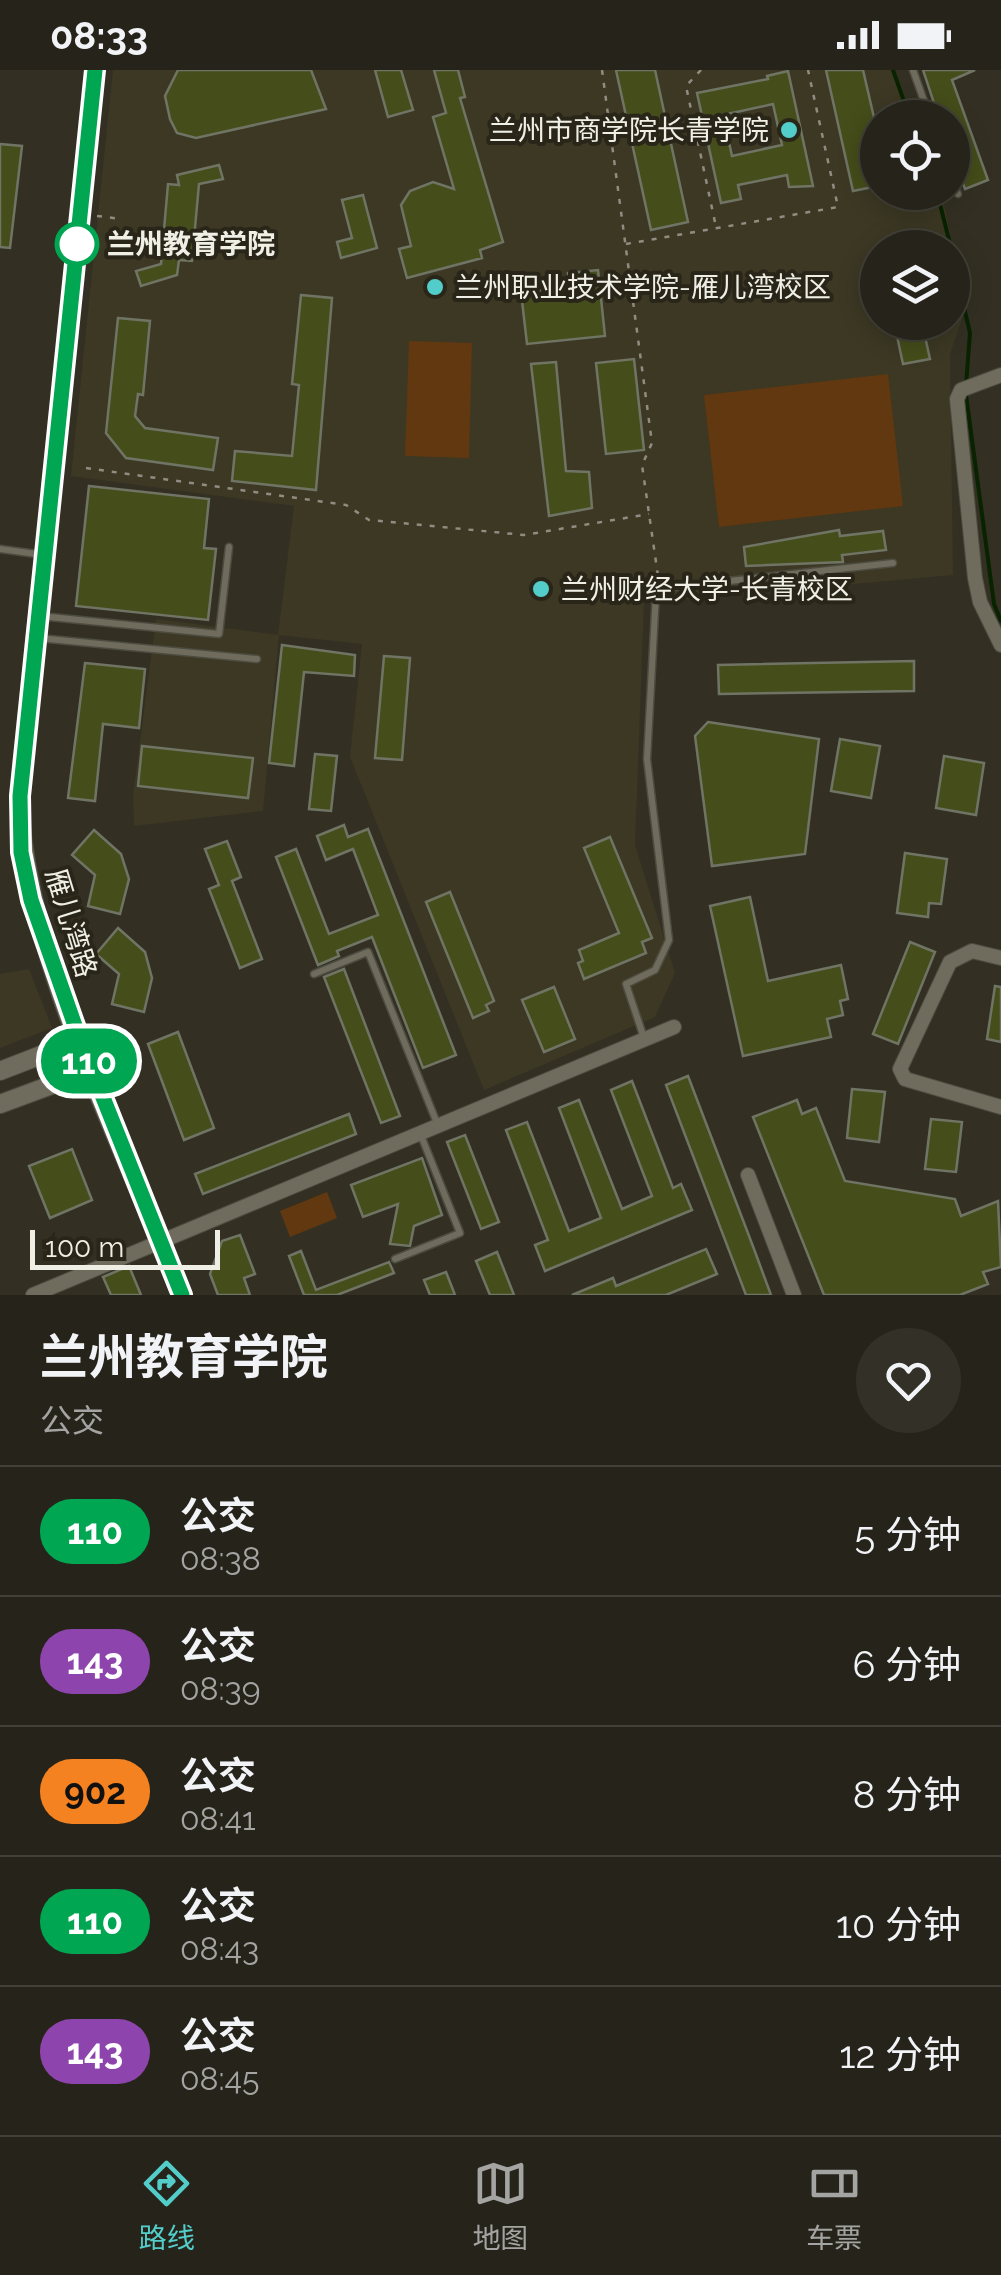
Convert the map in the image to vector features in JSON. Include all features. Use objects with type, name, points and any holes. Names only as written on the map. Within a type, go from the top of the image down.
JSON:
[{"type":"main road","name":"雁儿湾路","points":[[95,70],[20,796],[21,852],[31,900],[80,1040],[182,1295]]},
{"type":"main road","points":[[0,1071],[80,1040]]},
{"type":"main road","points":[[0,1104],[92,1070]]},
{"type":"street","points":[[1001,375],[961,390],[958,416],[975,578],[980,602],[1001,644]]},
{"type":"street","points":[[1001,958],[972,951],[950,962],[900,1069],[905,1079],[1001,1108]]},
{"type":"street","points":[[33,1295],[52,1292],[160,1238],[674,1027]]},
{"type":"street","points":[[748,1175],[794,1295]]},
{"type":"lane","points":[[913,70],[924,100]]},
{"type":"lane","points":[[39,616],[219,634],[229,547]]},
{"type":"lane","points":[[0,550],[45,555]]},
{"type":"lane","points":[[644,1039],[626,984],[656,970],[669,940],[647,758],[656,593],[665,588],[892,563]]},
{"type":"lane","points":[[36,638],[257,659]]},
{"type":"lane","points":[[314,974],[368,952],[438,1124]]},
{"type":"lane","points":[[395,1259],[460,1234],[419,1132]]},
{"type":"path","points":[[602,70],[652,443],[642,465],[658,576]]},
{"type":"path","points":[[701,70],[686,86],[716,228]]},
{"type":"path","points":[[625,244],[838,208],[808,70]]},
{"type":"path","points":[[81,214],[122,219]]},
{"type":"path","points":[[86,468],[346,505],[369,520],[524,535],[649,514]]},
{"type":"shaded area","name":"兰州财经大学-长青校区","points":[[113,70],[895,70],[906,100],[860,100],[860,210],[945,210],[949,230],[860,230],[860,340],[955,340],[950,354],[953,575],[644,603],[635,845],[675,973],[655,1017],[484,1090],[350,757],[362,644],[279,635],[263,811],[134,826],[133,795],[156,619],[278,635],[294,506],[71,476]]},
{"type":"shaded area","points":[[409,341],[472,343],[469,458],[405,456]]},
{"type":"shaded area","points":[[888,374],[903,506],[719,527],[704,395]]},
{"type":"shaded area","points":[[29,969],[52,1028],[0,1048],[0,974]]},
{"type":"shaded area","points":[[327,1192],[337,1218],[290,1237],[280,1211]]},
{"type":"building","points":[[178,70],[311,70],[326,109],[196,138],[177,133],[165,96]]},
{"type":"building","points":[[375,70],[401,70],[413,110],[388,117]]},
{"type":"building","points":[[434,70],[458,70],[465,97],[460,98],[503,242],[480,250],[482,258],[407,278],[399,249],[411,246],[401,205],[410,191],[433,182],[454,189],[433,117],[446,113]]},
{"type":"building","points":[[616,70],[655,70],[688,222],[651,230]]},
{"type":"building","points":[[826,70],[863,70],[870,100],[860,100],[860,190],[853,191]]},
{"type":"building","points":[[923,70],[975,70],[952,80],[959,100],[933,100]]},
{"type":"building","name":"兰州市商学院长青学院","points":[[788,71],[813,186],[789,187],[787,175],[738,185],[741,199],[721,203],[697,93],[768,79],[767,76]],"holes":[[[773,104],[782,145],[732,156],[723,115]]]},
{"type":"building","points":[[970,130],[988,180],[970,187]]},
{"type":"building","points":[[0,144],[22,146],[10,248],[0,247]]},
{"type":"building","points":[[219,165],[223,179],[199,184],[192,261],[179,260],[177,275],[141,286],[136,271],[161,264],[168,184],[179,185],[177,175]]},
{"type":"building","points":[[363,195],[377,248],[341,258],[337,242],[352,238],[342,200]]},
{"type":"building","points":[[598,270],[605,336],[527,344],[521,292],[569,287],[568,273]]},
{"type":"building","points":[[301,295],[332,298],[316,490],[232,481],[235,451],[292,456],[299,385],[292,384]]},
{"type":"building","points":[[118,318],[150,321],[143,395],[138,394],[135,416],[145,428],[218,438],[213,470],[126,458],[106,433]]},
{"type":"building","points":[[898,340],[926,340],[930,359],[903,364]]},
{"type":"building","points":[[634,359],[644,450],[606,454],[596,363]]},
{"type":"building","points":[[556,362],[566,471],[589,472],[592,508],[549,516],[531,364]]},
{"type":"building","points":[[89,486],[209,499],[204,548],[216,549],[208,620],[76,606]]},
{"type":"building","points":[[839,530],[840,536],[883,531],[886,550],[842,555],[843,562],[746,566],[744,547]]},
{"type":"building","points":[[282,645],[355,655],[354,676],[304,672],[294,766],[269,763]]},
{"type":"building","points":[[384,656],[410,658],[402,760],[375,758]]},
{"type":"building","points":[[914,661],[914,691],[719,694],[718,665]]},
{"type":"building","points":[[85,663],[145,669],[139,728],[103,724],[95,801],[68,798]]},
{"type":"building","points":[[708,722],[819,739],[805,854],[712,866],[695,736]]},
{"type":"building","points":[[840,739],[880,746],[871,798],[831,791]]},
{"type":"building","points":[[142,746],[253,758],[248,798],[138,786]]},
{"type":"building","points":[[315,754],[337,756],[331,811],[309,809]]},
{"type":"building","points":[[944,756],[984,763],[976,815],[936,808]]},
{"type":"building","points":[[344,825],[348,837],[368,829],[456,1055],[423,1068],[372,937],[337,951],[339,956],[318,965],[276,857],[296,849],[329,934],[378,915],[353,849],[326,860],[317,836]]},
{"type":"building","points":[[94,830],[121,854],[129,879],[120,914],[88,906],[95,875],[72,855]]},
{"type":"building","points":[[610,837],[652,938],[642,942],[646,953],[584,979],[578,963],[583,961],[579,950],[619,933],[584,848]]},
{"type":"building","points":[[227,841],[241,877],[232,881],[262,959],[240,968],[209,889],[219,885],[205,849]]},
{"type":"building","points":[[905,853],[947,859],[941,904],[929,903],[928,917],[897,913]]},
{"type":"building","points":[[450,892],[494,1001],[486,1005],[489,1011],[473,1018],[426,902]]},
{"type":"building","points":[[750,897],[768,981],[841,965],[848,999],[840,1001],[843,1015],[827,1019],[831,1037],[743,1056],[710,906]]},
{"type":"building","points":[[118,928],[145,952],[152,978],[144,1012],[112,1004],[119,974],[96,954]]},
{"type":"building","points":[[910,942],[935,952],[898,1044],[873,1034]]},
{"type":"building","points":[[344,969],[400,1116],[381,1123],[324,977]]},
{"type":"building","points":[[995,986],[1001,987],[1001,1042],[987,1039]]},
{"type":"building","points":[[554,987],[575,1039],[544,1052],[522,1000]]},
{"type":"building","points":[[178,1032],[214,1128],[184,1140],[148,1044]]},
{"type":"building","points":[[688,1076],[771,1295],[746,1295],[666,1085]]},
{"type":"building","points":[[632,1081],[673,1188],[681,1184],[692,1210],[545,1271],[535,1245],[548,1240],[506,1130],[527,1122],[569,1231],[601,1218],[559,1108],[579,1100],[622,1209],[652,1196],[611,1090]]},
{"type":"building","points":[[852,1089],[885,1092],[879,1142],[847,1138]]},
{"type":"building","points":[[797,1100],[802,1114],[816,1108],[845,1181],[955,1199],[961,1216],[998,1201],[1001,1267],[983,1272],[988,1284],[960,1295],[824,1295],[753,1117]]},
{"type":"building","points":[[349,1114],[356,1134],[203,1194],[195,1174]]},
{"type":"building","points":[[931,1119],[962,1122],[956,1172],[925,1169]]},
{"type":"building","points":[[465,1135],[499,1222],[481,1229],[447,1142]]},
{"type":"building","points":[[72,1149],[92,1200],[50,1218],[29,1166]]},
{"type":"building","points":[[422,1158],[442,1215],[414,1226],[410,1246],[390,1244],[398,1204],[363,1217],[351,1185]]},
{"type":"building","points":[[240,1235],[255,1274],[244,1278],[250,1295],[218,1295],[210,1274],[222,1241]]},
{"type":"building","points":[[706,1249],[717,1274],[666,1295],[572,1295],[613,1278],[616,1286]]},
{"type":"building","points":[[301,1251],[316,1290],[389,1262],[394,1273],[337,1295],[304,1295],[289,1256]]},
{"type":"building","points":[[497,1252],[514,1295],[490,1295],[476,1261]]},
{"type":"building","points":[[129,1266],[141,1295],[111,1295],[103,1277]]},
{"type":"building","points":[[446,1272],[455,1295],[430,1295],[424,1280]]},
{"type":"waterway","points":[[893,70],[904,100]]},
{"type":"waterway","points":[[942,210],[946,230]]},
{"type":"waterway","points":[[966,385],[969,340]]},
{"type":"waterway","points":[[966,395],[994,604],[1001,621]]},
{"type":"bus line","name":"110","points":[[95,70],[20,796],[21,852],[31,900],[80,1040],[182,1295]]},
{"type":"place","name":"兰州市商学院长青学院","points":[[789,130]]},
{"type":"place","name":"兰州教育学院","points":[[77,244]]},
{"type":"place","name":"兰州职业技术学院-雁儿湾校区","points":[[435,287]]},
{"type":"place","name":"兰州财经大学-长青校区","points":[[541,589]]}]
